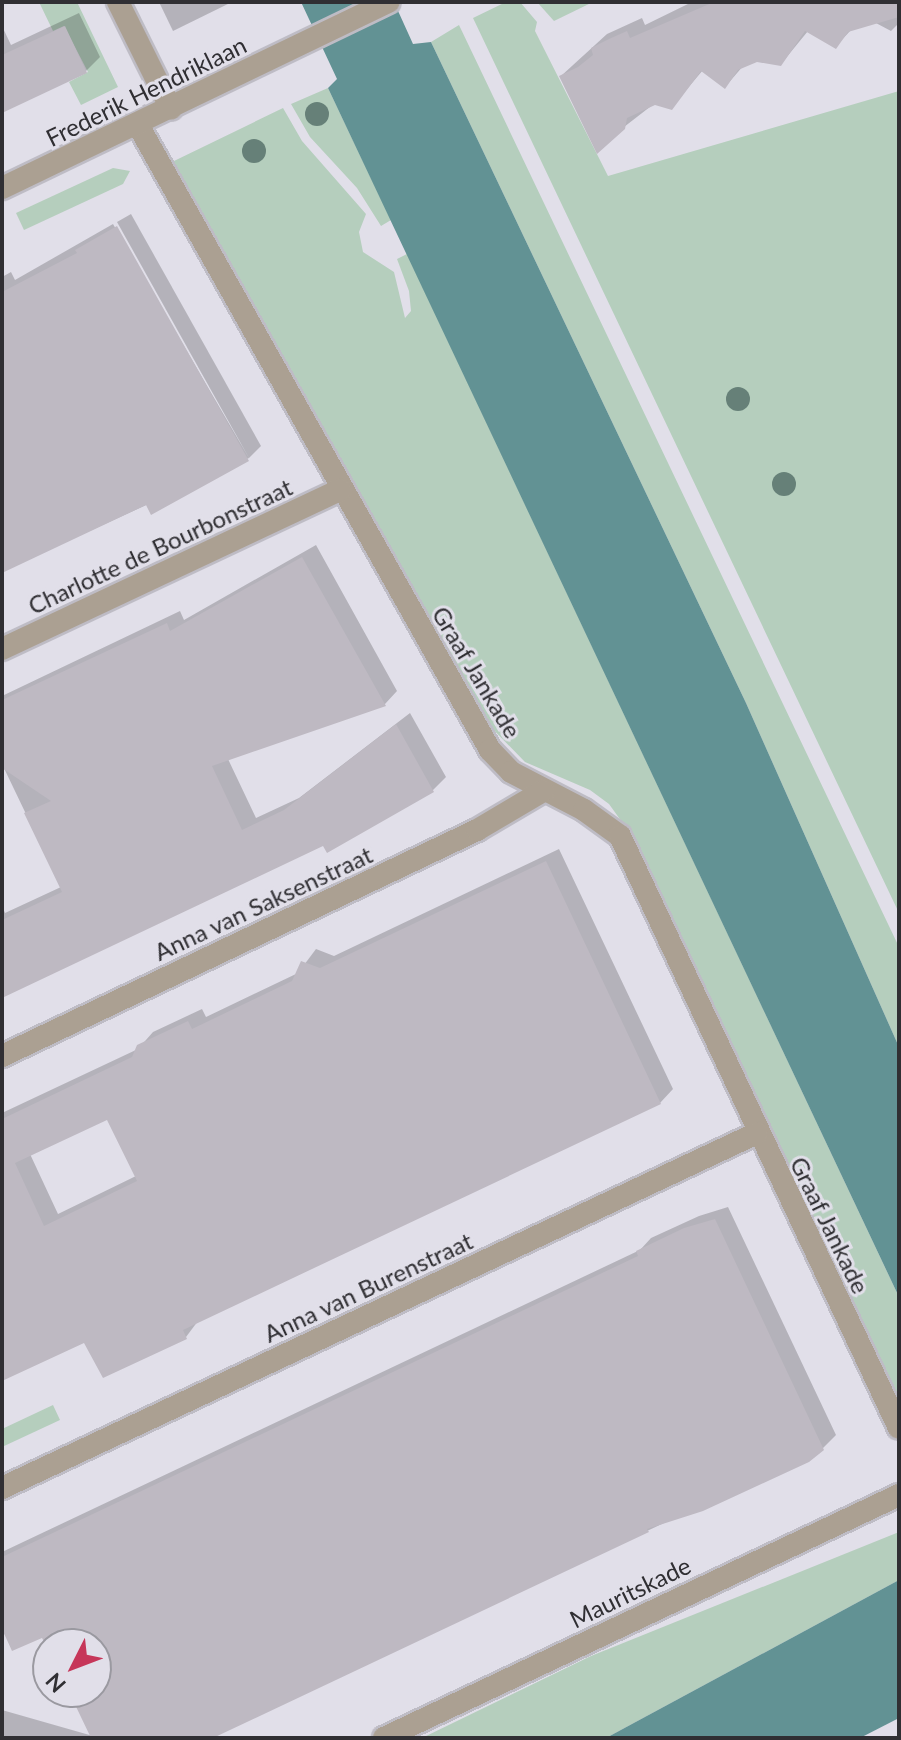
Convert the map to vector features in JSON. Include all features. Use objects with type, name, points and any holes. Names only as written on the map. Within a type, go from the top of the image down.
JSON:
[{"type":"street","points":[[118,2],[171,109]]},
{"type":"street","name":"Frederik Hendriklaan","points":[[2,188],[389,2]]},
{"type":"street","name":"Graaf Jankade","points":[[138,125],[340,490],[490,750],[511,772],[584,810],[620,836],[757,1133],[899,1428]]},
{"type":"street","name":"Charlotte de Bourbonstraat","points":[[2,649],[340,490]]},
{"type":"street","name":"Anna van Saksenstraat","points":[[2,1056],[477,830],[543,791]]},
{"type":"street","name":"Anna van Burenstraat","points":[[2,1488],[757,1133]]},
{"type":"street","name":"Mauritskade","points":[[384,1738],[899,1495]]},
{"type":"green space","points":[[39,2],[77,2],[118,87],[81,105],[69,82],[88,72],[64,26],[53,31]]},
{"type":"green space","points":[[506,2],[520,2],[537,22],[535,31],[608,176],[899,91],[899,913],[473,18]]},
{"type":"green space","points":[[537,2],[593,2],[554,21]]},
{"type":"green space","points":[[459,25],[899,947],[899,1047],[746,703],[431,42]]},
{"type":"green space","points":[[328,88],[391,220],[381,226],[357,188],[310,137],[291,104]]},
{"type":"green space","points":[[283,108],[302,141],[366,214],[359,232],[363,252],[394,272],[405,318],[411,311],[409,291],[397,259],[407,254],[899,1297],[899,1399],[632,836],[609,804],[590,790],[525,762],[483,719],[174,166],[174,161]]},
{"type":"green space","points":[[113,168],[130,171],[123,184],[24,230],[16,213]]},
{"type":"green space","points":[[53,1405],[60,1420],[2,1447],[2,1429]]},
{"type":"green space","points":[[899,1532],[899,1580],[606,1738],[422,1738],[591,1656]]},
{"type":"water","points":[[301,2],[394,2],[413,44],[431,42],[746,703],[899,1047],[899,1297],[328,88],[337,79]]},
{"type":"water","points":[[899,1580],[899,1718],[860,1738],[606,1738]]},
{"type":"building","points":[[714,2],[899,2],[899,17],[848,32],[836,49],[805,31],[781,66],[757,62],[738,70],[725,89],[701,71],[672,110],[655,105],[627,118],[625,129],[597,154],[559,76],[578,67],[593,55],[591,48],[609,39],[627,31],[630,38]]},
{"type":"building","points":[[65,26],[87,73],[2,113],[2,55]]},
{"type":"building","points":[[117,226],[249,461],[151,515],[146,505],[2,573],[2,292],[77,253],[75,250]]},
{"type":"building","points":[[302,557],[386,706],[212,766],[242,830],[284,810],[396,724],[434,792],[327,853],[323,846],[2,998],[2,920],[62,892],[24,813],[51,801],[2,768],[2,700],[167,623],[170,631]]},
{"type":"building","points":[[546,861],[661,1104],[183,1330],[187,1339],[103,1378],[84,1343],[2,1381],[2,1119],[132,1057],[137,1045],[188,1021],[192,1029],[292,981],[301,961],[320,968]],"holes":[[[107,1120],[137,1181],[44,1226],[15,1163]]]},
{"type":"building","points":[[715,1219],[824,1450],[809,1462],[703,1511],[647,1529],[649,1532],[213,1738],[91,1738],[77,1708],[112,1708],[112,1628],[32,1628],[32,1642],[12,1651],[2,1629],[2,1557],[638,1256],[636,1251],[684,1228]]}]
